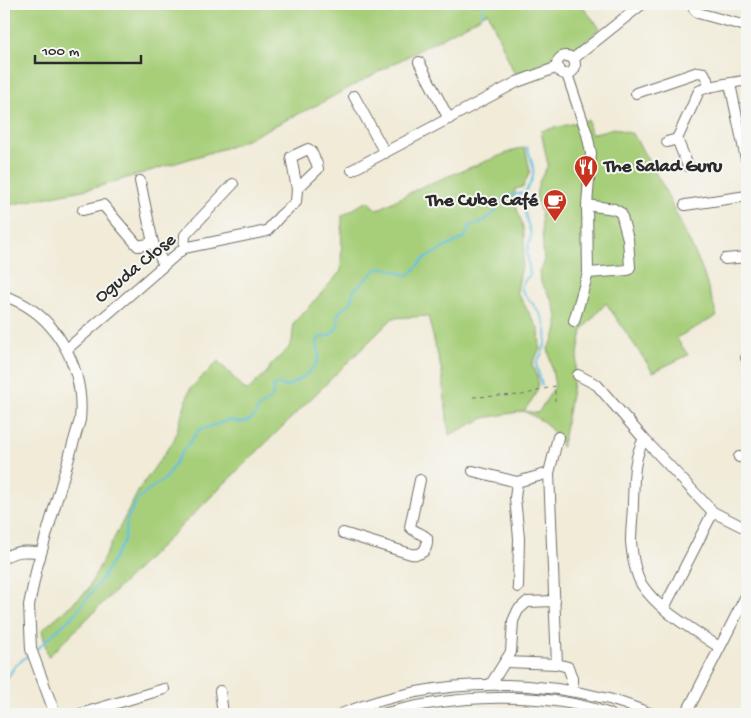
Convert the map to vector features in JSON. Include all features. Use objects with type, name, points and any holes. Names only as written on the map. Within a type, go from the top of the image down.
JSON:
[{"type":"street","points":[[572,59],[642,4]]},
{"type":"street","points":[[694,4],[694,9],[698,13],[742,25]]},
{"type":"street","points":[[567,56],[572,59],[575,65],[573,71],[567,74],[561,72],[558,67],[558,61],[562,57],[567,56]]},
{"type":"street","points":[[419,62],[449,119]]},
{"type":"street","points":[[352,170],[517,82],[558,67]]},
{"type":"street","points":[[636,93],[698,72],[704,73],[710,86]]},
{"type":"street","points":[[567,74],[587,134],[591,153],[587,206],[588,273],[574,322]]},
{"type":"street","points":[[688,166],[672,140],[699,91],[710,86],[747,80]]},
{"type":"street","points":[[730,84],[746,159]]},
{"type":"street","points":[[354,96],[385,153]]},
{"type":"street","points":[[140,181],[153,243],[164,265]]},
{"type":"street","points":[[184,248],[185,235],[233,184]]},
{"type":"street","name":"Oguda Close","points":[[67,349],[184,248],[267,231],[296,202],[297,189]]},
{"type":"street","points":[[685,205],[747,196]]},
{"type":"street","points":[[83,210],[103,205],[138,246],[153,243]]},
{"type":"street","points":[[587,206],[614,209],[621,213],[628,239],[630,268],[588,273]]},
{"type":"street","points":[[725,259],[747,257]]},
{"type":"street","points":[[4,296],[32,310],[49,326],[67,349],[78,375],[82,406],[80,420],[41,552],[29,605],[31,649],[55,714]]},
{"type":"street","points":[[578,375],[597,385],[644,439],[713,512],[747,529]]},
{"type":"street","points":[[557,664],[549,473],[558,437]]},
{"type":"street","points":[[644,439],[638,450],[635,463],[631,541],[634,564],[641,584],[664,608],[719,647]]},
{"type":"street","points":[[473,471],[517,482],[549,473]]},
{"type":"street","points":[[343,533],[411,554],[417,555],[422,553],[426,549],[427,538],[410,527],[420,480]]},
{"type":"street","points":[[517,482],[515,498],[519,538],[518,587]]},
{"type":"street","points":[[664,608],[713,512]]},
{"type":"street","points":[[4,558],[15,552],[41,552]]},
{"type":"street","points":[[686,714],[719,647],[744,612],[747,594]]},
{"type":"street","points":[[491,684],[511,652],[513,621],[518,610],[527,602],[555,601]]},
{"type":"street","points":[[506,662],[557,664],[568,667],[572,678],[572,691]]},
{"type":"street","points":[[342,714],[372,704],[445,686],[491,684],[572,691],[611,699],[652,714]]},
{"type":"street","points":[[80,714],[164,689]]},
{"type":"street","points":[[220,691],[223,714]]},
{"type":"street","points":[[383,714],[429,704],[486,698],[546,700],[610,714]]},
{"type":"path","points":[[473,397],[523,395],[555,386],[555,401]]},
{"type":"green space","points":[[4,4],[580,4],[600,28],[576,50],[515,75],[488,12],[317,105],[235,145],[97,187],[4,206]]},
{"type":"green space","points":[[588,120],[591,134],[614,128],[633,134],[663,186],[701,266],[717,316],[676,338],[688,355],[653,372],[606,303],[582,330],[562,448],[558,437],[544,422],[524,411],[538,413],[555,386],[548,348],[555,336],[557,317],[548,293],[542,284],[539,272],[544,264],[541,214],[536,195],[539,182],[548,165],[541,131]]},
{"type":"green space","points":[[525,148],[530,171],[523,187],[515,189],[514,195],[523,228],[524,241],[517,292],[539,330],[540,349],[532,364],[538,384],[536,393],[524,411],[484,418],[449,435],[442,372],[428,316],[393,318],[48,657],[42,630],[87,591],[140,488],[174,440],[190,389],[218,361],[244,389],[248,390],[288,349],[292,341],[294,322],[341,271],[342,216],[367,201],[377,210],[421,187],[517,149]]},
{"type":"waterway","points":[[483,4],[483,15]]},
{"type":"waterway","points":[[527,147],[533,171],[531,181],[524,193],[525,213],[531,235],[527,253],[530,275],[525,279],[522,290],[535,306],[545,327],[545,344],[536,364],[542,386]]},
{"type":"waterway","points":[[37,649],[76,613],[101,580],[124,541],[127,520],[138,499],[166,478],[199,430],[229,420],[246,422],[255,415],[262,405],[271,399],[274,386],[278,383],[286,387],[307,374],[318,359],[317,342],[319,338],[330,335],[338,327],[338,313],[350,303],[354,290],[378,268],[386,268],[407,276],[425,258],[465,237],[470,226],[482,222],[491,216],[505,196],[524,193]]},
{"type":"waterway","points":[[4,683],[15,666],[27,656]]},
{"type":"place","name":"The Salad Guru","points":[[586,188]]},
{"type":"place","name":"The Cube Café","points":[[555,222]]}]
